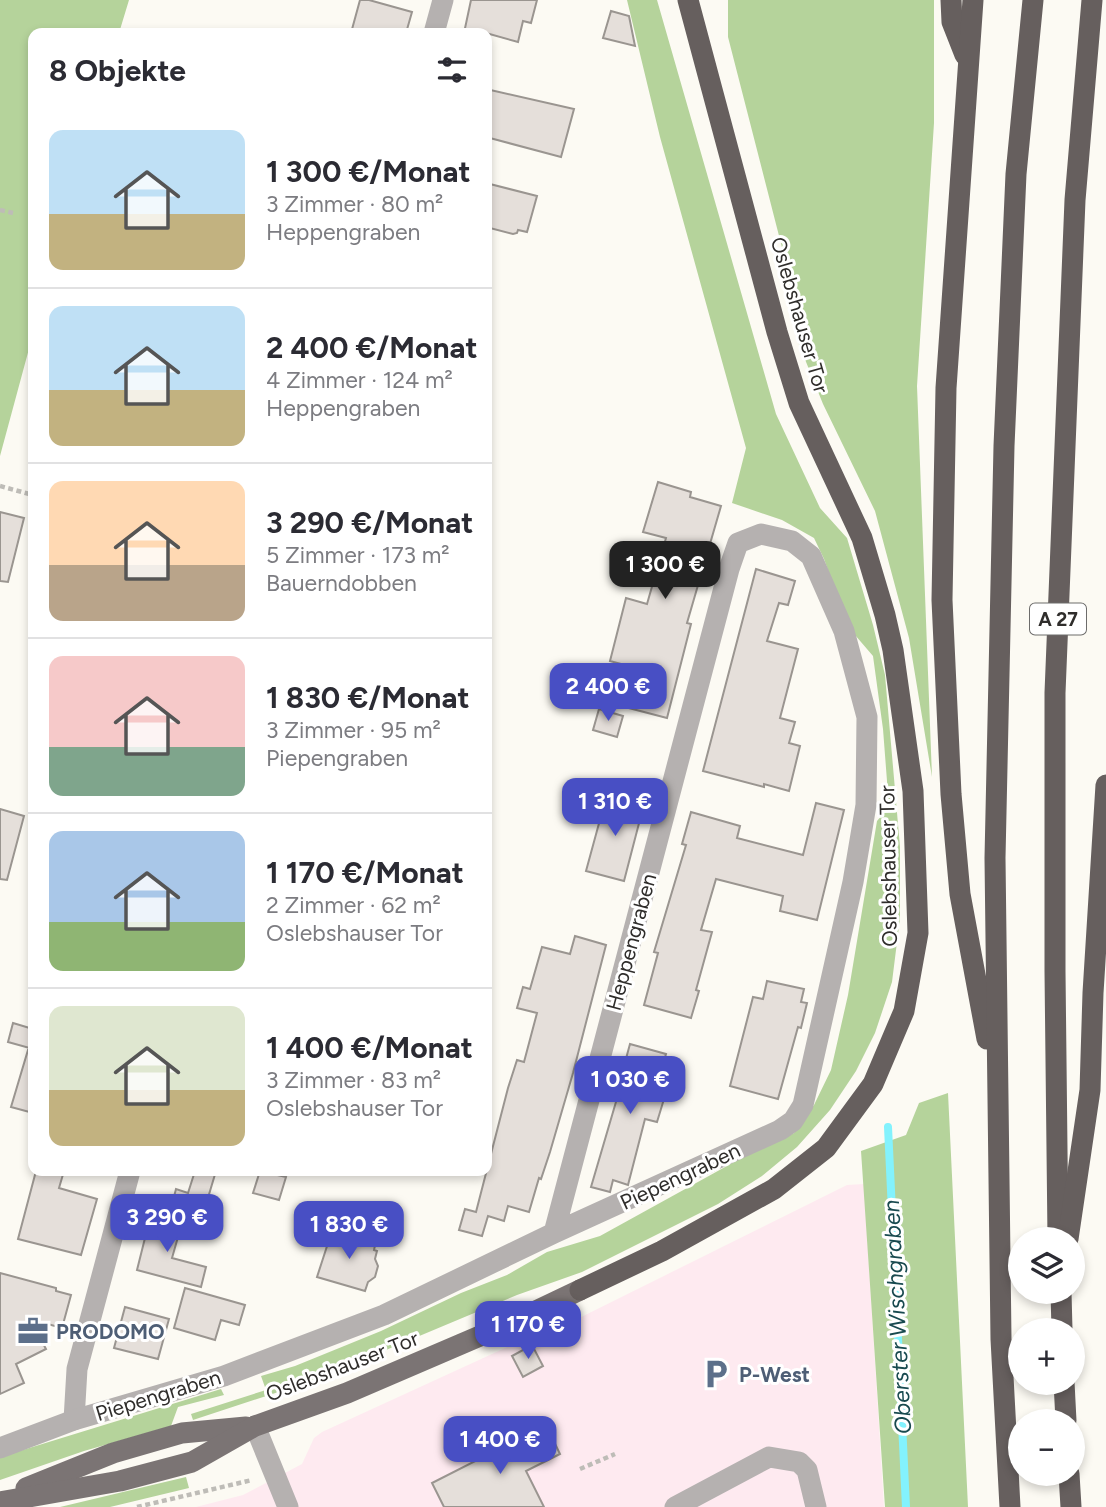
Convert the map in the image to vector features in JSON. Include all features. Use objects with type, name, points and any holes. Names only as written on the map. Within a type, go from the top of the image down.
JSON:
[{"type":"highway","name":"Oslebshauser Tor","points":[[580,1290],[662,1251],[775,1189],[826,1148],[873,1084],[904,1011],[918,933],[913,791],[893,650],[885,615],[862,538],[799,403],[773,319],[688,0]]},
{"type":"highway","points":[[698,34],[705,0]]},
{"type":"highway","points":[[951,0],[952,22],[967,61]]},
{"type":"highway","points":[[973,0],[946,388],[942,600],[951,794],[960,894],[997,1092]]},
{"type":"highway","name":"A 27","points":[[1010,1507],[1002,1339],[995,858],[1004,446],[1016,174],[1033,0]]},
{"type":"highway","name":"A 27","points":[[1058,1227],[1055,694],[1075,200],[1091,0]]},
{"type":"highway","points":[[1070,1227],[1090,1090],[1106,785]]},
{"type":"highway","points":[[1070,1486],[1071,1507]]},
{"type":"main road","name":"Oslebshauser Tor","points":[[0,1500],[120,1481],[192,1462],[255,1426],[347,1393],[580,1290]]},
{"type":"main road","name":"Oslebshauser Tor","points":[[0,1500],[113,1453],[147,1443],[182,1433],[255,1426]]},
{"type":"street","points":[[435,28],[443,0]]},
{"type":"street","name":"Heppengraben","points":[[554,1233],[729,569],[738,543],[761,534],[792,541]]},
{"type":"street","name":"Piepengraben","points":[[0,1448],[74,1420],[224,1376],[384,1315],[554,1233],[780,1130],[793,1121],[803,1105],[853,882],[866,805],[867,717],[844,631],[811,556],[792,541]]},
{"type":"street","points":[[74,1420],[77,1369],[129,1176]]},
{"type":"street","points":[[255,1426],[288,1507]]},
{"type":"street","points":[[675,1507],[769,1457],[799,1462],[807,1470],[816,1507]]},
{"type":"path","points":[[0,210],[13,213]]},
{"type":"path","points":[[0,485],[28,493]]},
{"type":"path","points":[[579,1469],[615,1454]]},
{"type":"path","points":[[137,1507],[275,1475]]},
{"type":"shaded area","name":"P-West","points":[[864,1184],[884,1507],[196,1507],[243,1495],[302,1464],[314,1438],[322,1432],[540,1332],[543,1336],[847,1185]]},
{"type":"green space","points":[[0,0],[129,0],[121,28],[28,28],[28,352],[0,456]]},
{"type":"green space","points":[[627,0],[657,0],[776,414],[820,508],[847,538],[873,625],[885,675],[900,847],[900,918],[892,982],[875,1033],[856,1071],[830,1110],[797,1147],[762,1176],[718,1204],[582,1272],[517,1295],[312,1381],[193,1420],[191,1414],[266,1390],[261,1376],[295,1366],[381,1331],[461,1293],[507,1275],[547,1252],[600,1236],[745,1156],[794,1133],[814,1105],[831,1070],[848,995],[877,821],[889,807],[883,729],[873,656],[849,628],[814,538],[782,520],[732,503],[746,448],[660,137]]},
{"type":"green space","points":[[728,0],[934,0],[934,123],[917,386],[932,777],[909,638],[875,511],[823,404],[798,342],[787,267],[728,37]]},
{"type":"green space","points":[[948,1093],[968,1507],[885,1507],[861,1151],[906,1135],[919,1103]]},
{"type":"green space","points":[[221,1389],[224,1395],[178,1407],[171,1426],[84,1451],[0,1480],[0,1457]]},
{"type":"green space","points":[[186,1477],[189,1488],[110,1507],[60,1507]]},
{"type":"building","points":[[360,0],[412,12],[407,28],[352,28]]},
{"type":"building","points":[[471,0],[537,0],[531,23],[523,21],[518,42],[492,35],[492,28],[465,28]]},
{"type":"building","points":[[611,11],[629,16],[635,46],[603,38]]},
{"type":"building","points":[[492,90],[574,109],[561,157],[492,139]]},
{"type":"building","points":[[492,185],[537,196],[527,232],[518,230],[513,234],[492,229]]},
{"type":"building","points":[[658,482],[691,492],[690,497],[721,506],[687,623],[691,624],[667,718],[621,706],[632,667],[610,661],[626,598],[647,604],[666,538],[643,532]]},
{"type":"building","points":[[0,512],[24,518],[8,582],[0,581]]},
{"type":"building","points":[[756,569],[795,581],[788,605],[779,603],[767,641],[798,649],[780,718],[795,722],[789,743],[800,746],[789,791],[703,771]]},
{"type":"building","points":[[599,709],[623,716],[617,737],[593,730]]},
{"type":"building","points":[[607,794],[644,804],[624,881],[586,871]]},
{"type":"building","points":[[816,803],[844,810],[817,920],[780,911],[783,896],[716,879],[701,930],[712,932],[691,1018],[644,1005],[658,953],[654,952],[686,845],[682,844],[691,812],[740,826],[737,838],[803,855]]},
{"type":"building","points":[[0,809],[24,816],[7,880],[0,879]]},
{"type":"building","points":[[575,936],[606,945],[573,1073],[529,1212],[508,1206],[504,1221],[488,1216],[482,1236],[459,1230],[465,1209],[476,1212],[485,1176],[492,1176],[492,1150],[508,1088],[517,1060],[524,1062],[537,1013],[517,1008],[523,987],[530,989],[542,947],[570,954]]},
{"type":"building","points":[[767,981],[804,989],[801,1002],[807,1003],[778,1099],[730,1086],[753,997],[763,999]]},
{"type":"building","points":[[13,1023],[28,1028],[28,1048],[8,1042]]},
{"type":"building","points":[[630,1044],[666,1054],[654,1096],[664,1099],[657,1122],[645,1119],[628,1185],[613,1180],[610,1192],[591,1187],[623,1078],[621,1077]]},
{"type":"building","points":[[28,1050],[28,1112],[11,1107]]},
{"type":"building","points":[[35,1176],[63,1176],[59,1188],[97,1199],[81,1255],[18,1239]]},
{"type":"building","points":[[193,1176],[214,1176],[201,1221],[170,1212],[176,1189],[188,1193]]},
{"type":"building","points":[[258,1176],[286,1177],[279,1200],[253,1193]]},
{"type":"building","points":[[151,1214],[182,1223],[172,1258],[206,1267],[201,1287],[137,1270]]},
{"type":"building","points":[[337,1230],[376,1241],[374,1250],[377,1251],[375,1259],[378,1266],[375,1277],[368,1282],[365,1291],[317,1277],[330,1237],[334,1238]]},
{"type":"building","points":[[0,1273],[56,1288],[56,1291],[71,1295],[62,1328],[30,1319],[46,1349],[16,1364],[24,1383],[0,1394]]},
{"type":"building","points":[[185,1288],[245,1305],[239,1325],[221,1320],[215,1340],[174,1328]]},
{"type":"building","points":[[125,1307],[169,1319],[158,1359],[114,1348]]},
{"type":"building","points":[[532,1345],[543,1366],[523,1377],[512,1356]]},
{"type":"building","points":[[546,1425],[560,1454],[526,1471],[544,1507],[444,1507],[432,1483]]},
{"type":"waterway","name":"Oberster Wischgraben","points":[[888,1127],[906,1507]]},
{"type":"place","name":"PRODOMO","points":[[33,1331]]},
{"type":"place","name":"P-West","points":[[716,1374]]}]
